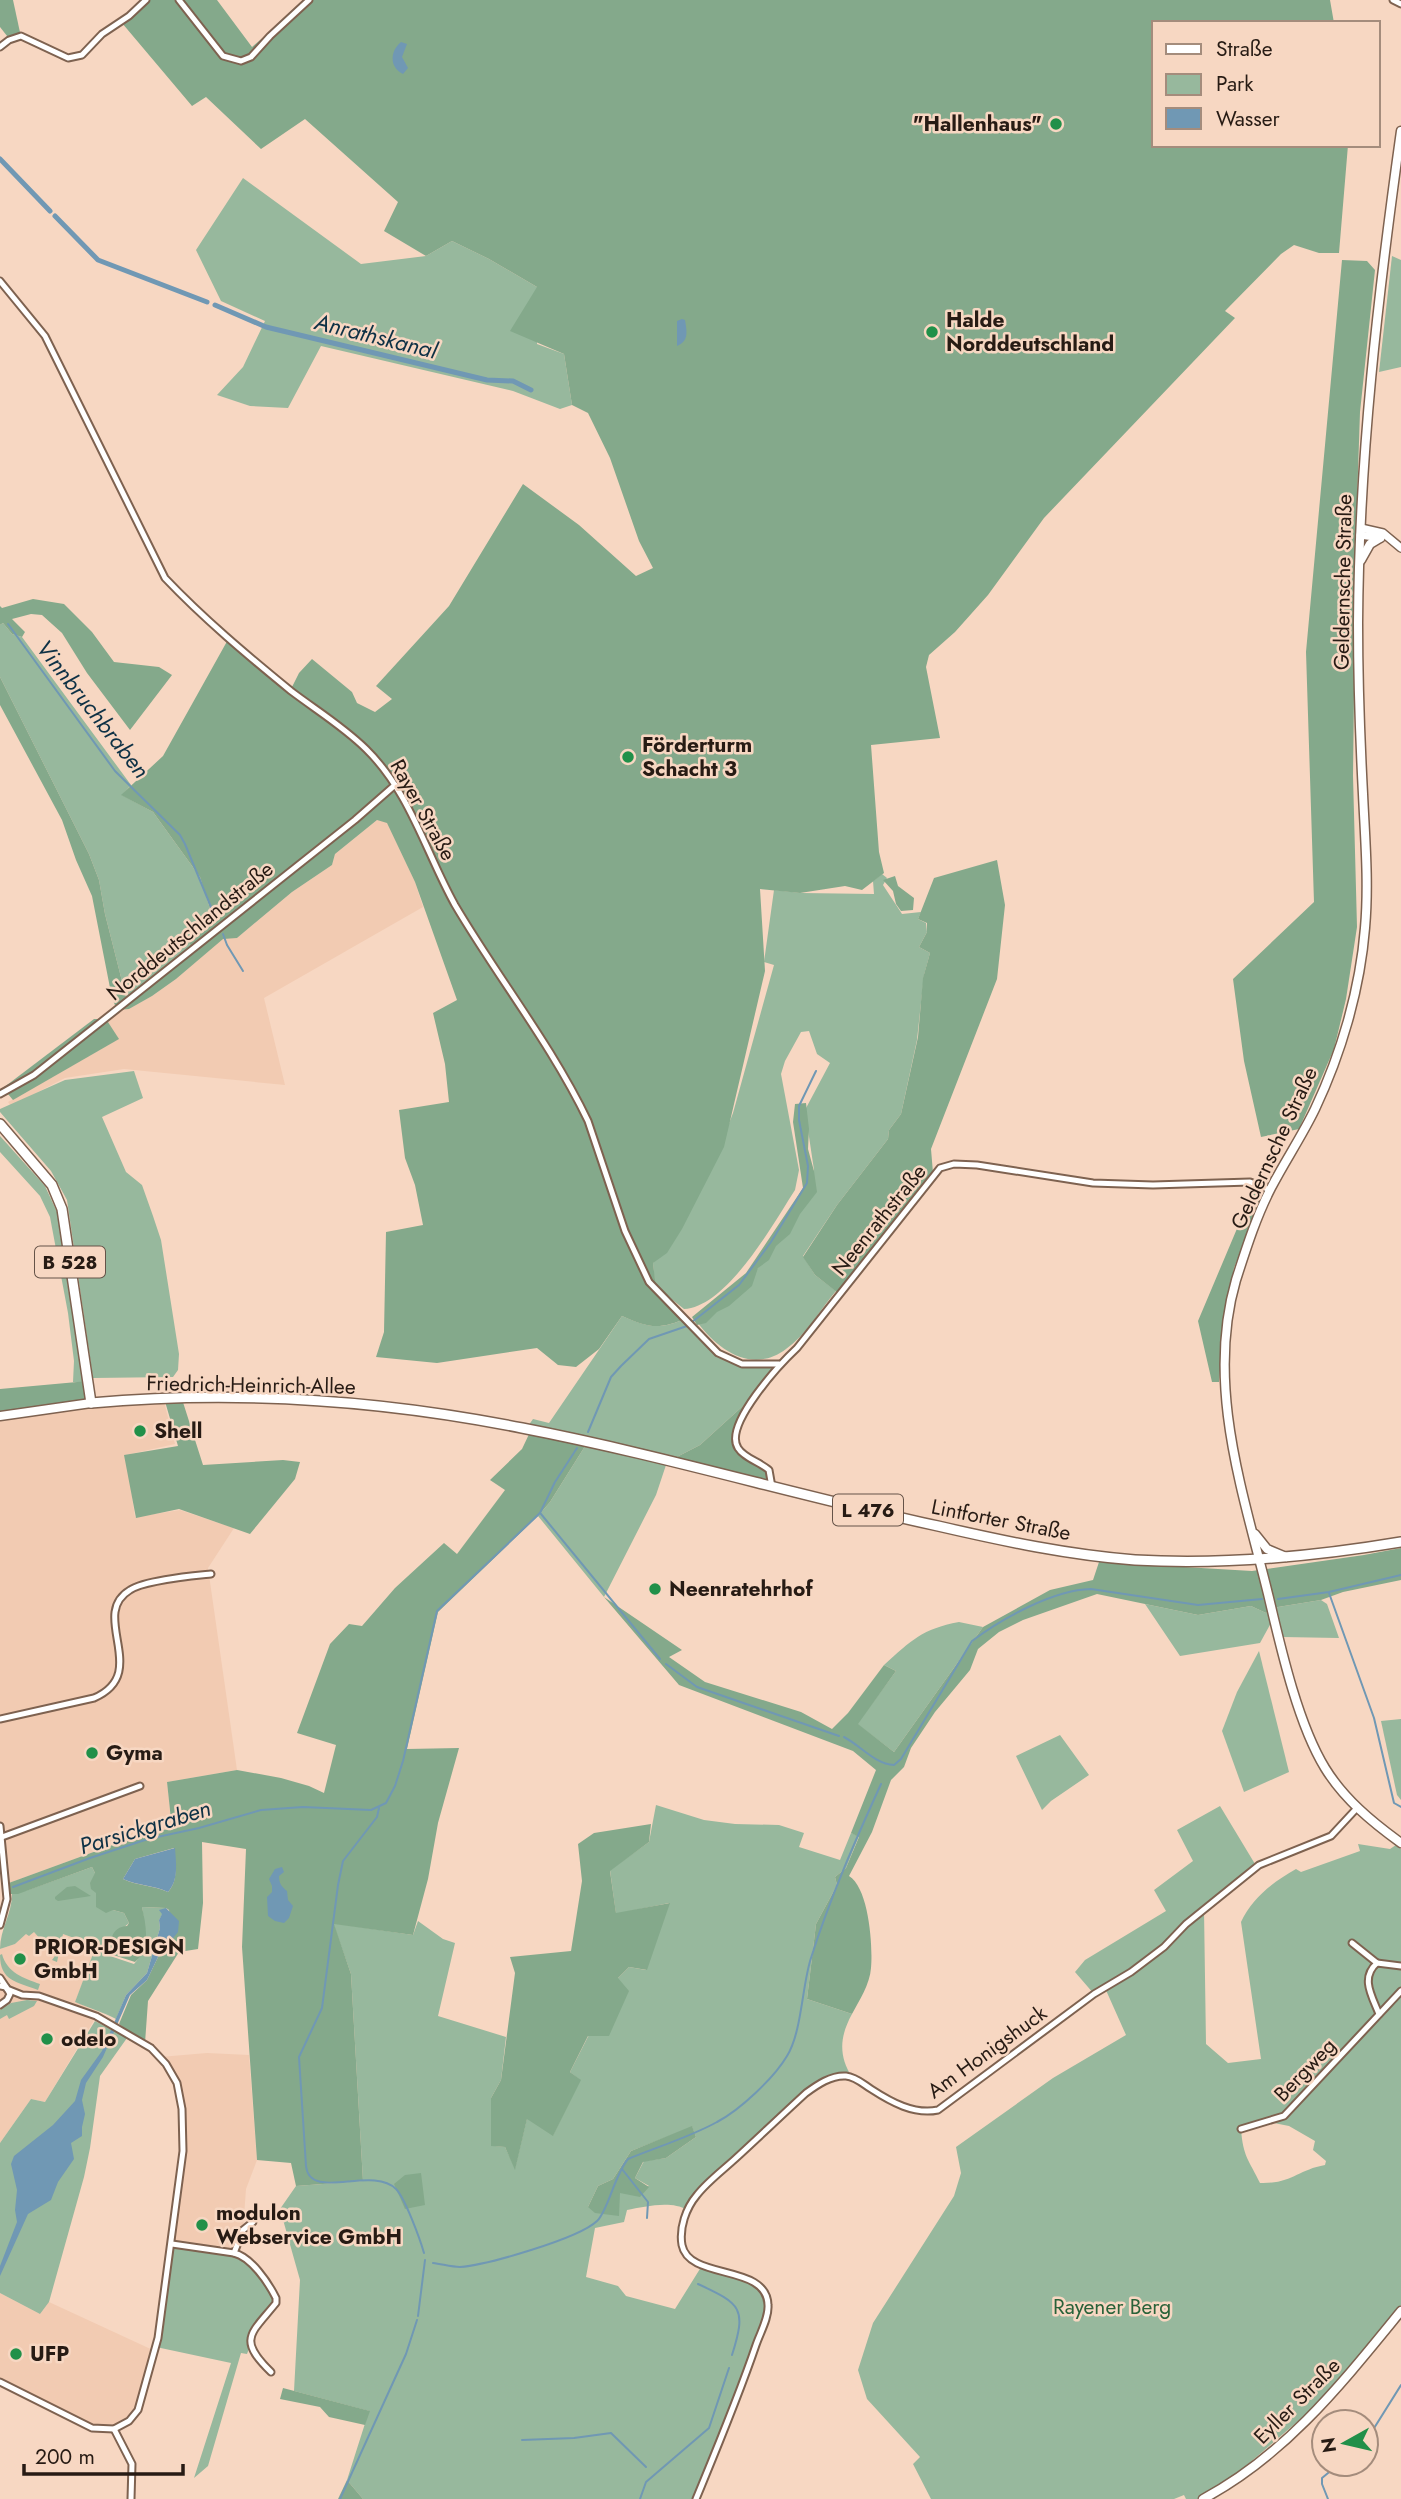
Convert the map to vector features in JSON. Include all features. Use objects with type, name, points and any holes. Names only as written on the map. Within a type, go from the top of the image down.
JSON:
[{"type":"main road","name":"Geldernsche Straße","points":[[1401,131],[1385,241],[1366,411],[1360,531],[1359,711],[1366,863],[1365,931],[1353,1001],[1338,1051],[1315,1108],[1270,1190],[1252,1232],[1234,1286],[1226,1337],[1225,1381],[1237,1470],[1275,1626],[1309,1736],[1329,1774],[1357,1808],[1401,1843]]},
{"type":"main road","points":[[1359,566],[1366,549],[1380,538]]},
{"type":"main road","name":"B 528","points":[[0,1124],[52,1185],[62,1209],[91,1403]]},
{"type":"main road","name":"Friedrich-Heinrich-Allee","points":[[0,1416],[91,1403],[172,1397],[315,1400],[470,1418],[587,1443]]},
{"type":"main road","name":"Lintforter Straße","points":[[587,1443],[983,1536],[1132,1560],[1206,1563],[1259,1561],[1326,1555],[1401,1542]]},
{"type":"main road","points":[[1253,1532],[1267,1549],[1288,1558]]},
{"type":"main road","name":"Eyller Straße","points":[[1203,2499],[1226,2487],[1283,2443],[1347,2379],[1401,2311]]},
{"type":"street","points":[[0,47],[21,36],[68,58],[82,55],[102,34],[129,16],[146,0]]},
{"type":"street","points":[[179,0],[223,56],[241,61],[251,57],[309,0]]},
{"type":"street","points":[[1394,0],[1401,4]]},
{"type":"street","name":"Rayer Straße","points":[[0,281],[45,336],[165,578],[196,611],[291,691],[366,748],[395,785],[453,901],[549,1048],[580,1104],[625,1231],[649,1282],[685,1316],[718,1353],[742,1364],[779,1364]]},
{"type":"street","points":[[1360,531],[1392,540]]},
{"type":"street","points":[[1360,531],[1383,533],[1401,548]]},
{"type":"street","name":"Norddeutschlandstraße","points":[[0,1094],[34,1075],[355,820],[395,785]]},
{"type":"street","name":"Neenrathstraße","points":[[772,1487],[769,1470],[739,1450],[735,1439],[738,1425],[750,1403],[775,1373],[779,1364],[797,1348],[937,1171],[947,1164],[977,1165],[1093,1183],[1153,1185],[1250,1182],[1270,1190]]},
{"type":"street","points":[[0,1719],[106,1693],[114,1685],[121,1667],[115,1619],[120,1598],[128,1590],[145,1584],[211,1574]]},
{"type":"street","points":[[2,1837],[140,1786]]},
{"type":"street","name":"Am Honigshuck","points":[[696,2499],[743,2384],[766,2318],[768,2304],[766,2294],[758,2284],[706,2266],[685,2252],[682,2245],[684,2219],[698,2193],[799,2100],[824,2081],[843,2076],[852,2077],[898,2104],[924,2112],[938,2110],[1094,1994],[1164,1947],[1186,1924],[1259,1865],[1331,1836],[1357,1808]]},
{"type":"street","points":[[0,1826],[7,1899],[0,1924]]},
{"type":"street","points":[[1352,1943],[1377,1963],[1401,1966]]},
{"type":"street","points":[[1377,1963],[1367,1976],[1367,1982],[1379,2014]]},
{"type":"street","points":[[0,1978],[10,1994],[2,2002]]},
{"type":"street","points":[[0,2382],[92,2428],[114,2429],[129,2421],[138,2410],[158,2339],[183,2151],[178,2090],[166,2064],[151,2048],[96,2016],[39,1996],[22,1995],[4,1987]]},
{"type":"street","name":"Bergweg","points":[[1241,2129],[1284,2116],[1401,1991]]},
{"type":"street","points":[[2,2002],[22,1995]]},
{"type":"street","points":[[234,2253],[243,2230],[253,2222]]},
{"type":"street","points":[[172,2244],[242,2255],[252,2265],[276,2298],[276,2303],[266,2312],[252,2334],[251,2347],[254,2356],[271,2372]]},
{"type":"street","points":[[114,2429],[132,2464],[131,2499]]},
{"type":"shaded area","points":[[377,820],[387,822],[415,882],[423,907],[264,998],[285,1085],[124,1069],[65,1078],[11,1106],[8,1102],[118,1039],[106,1019],[118,1009],[129,1009],[152,996],[223,938],[237,938],[292,892],[332,865],[335,854]]},
{"type":"shaded area","points":[[163,1398],[175,1444],[126,1455],[135,1517],[180,1510],[234,1528],[208,1568],[237,1770],[167,1782],[172,1829],[151,1831],[6,1884],[0,1852],[0,1416]]},
{"type":"shaded area","points":[[34,1932],[55,1956],[61,1948],[59,1946],[63,1934],[97,1946],[75,2002],[99,2012],[45,2102],[31,2099],[0,2143],[0,1949],[15,1944],[26,1934]]},
{"type":"shaded area","points":[[207,2053],[249,2055],[257,2160],[246,2189],[243,2230],[234,2253],[172,2244],[182,2161],[178,2089],[160,2057]]},
{"type":"shaded area","points":[[0,2293],[40,2314],[49,2302],[155,2351],[138,2410],[129,2421],[114,2429],[92,2428],[0,2382]]},
{"type":"green space","points":[[0,0],[13,0],[21,37],[11,41],[0,27]]},
{"type":"green space","points":[[145,0],[217,0],[252,47],[307,0],[1330,0],[1334,21],[1152,21],[1152,147],[1348,147],[1339,253],[1319,253],[1294,245],[1281,254],[1225,311],[1235,318],[1044,518],[988,595],[955,632],[929,655],[926,667],[940,738],[871,745],[879,852],[884,873],[862,890],[845,886],[800,893],[760,889],[765,971],[724,1147],[682,1229],[667,1253],[653,1263],[656,1288],[687,1318],[654,1326],[622,1316],[599,1349],[576,1367],[558,1365],[537,1348],[437,1363],[376,1357],[384,1332],[386,1232],[423,1225],[415,1185],[405,1158],[399,1110],[449,1102],[445,1064],[433,1013],[457,1000],[415,882],[387,823],[377,820],[335,854],[332,865],[292,892],[237,938],[223,939],[152,996],[129,1009],[117,1010],[112,998],[92,896],[62,820],[0,705],[0,677],[89,854],[99,880],[127,1001],[193,948],[188,942],[207,924],[211,912],[200,877],[153,812],[121,795],[163,756],[230,636],[292,687],[299,673],[312,659],[352,692],[357,703],[375,712],[392,699],[376,686],[449,606],[523,484],[579,525],[636,576],[653,568],[639,541],[610,458],[588,413],[572,405],[564,354],[510,331],[537,287],[452,241],[426,256],[384,231],[398,202],[305,119],[261,149],[206,97],[192,106],[122,23]]},
{"type":"green space","points":[[243,178],[361,264],[426,256],[452,241],[537,287],[537,344],[564,354],[572,405],[560,409],[513,391],[321,346],[288,408],[250,406],[217,395],[243,367],[265,321],[221,301],[196,250]]},
{"type":"green space","points":[[1392,256],[1401,260],[1401,367],[1379,372]]},
{"type":"green space","points":[[1342,260],[1367,261],[1375,270],[1360,412],[1356,531],[1353,776],[1357,927],[1346,999],[1334,1049],[1299,1129],[1261,1137],[1244,1061],[1233,979],[1314,902],[1306,652]]},
{"type":"green space","points":[[33,599],[64,604],[92,632],[114,662],[159,667],[172,675],[130,730],[87,673],[62,633],[42,615],[31,614],[12,619],[25,632],[22,637],[12,634],[3,623],[0,625],[0,606],[2,608]]},
{"type":"green space","points":[[3,623],[12,634],[22,637],[131,785],[122,795],[153,812],[200,877],[211,912],[208,924],[188,942],[193,949],[127,1001],[99,880],[89,854],[0,677],[0,625]]},
{"type":"green space","points":[[997,860],[1005,905],[997,979],[931,1149],[933,1173],[838,1293],[815,1275],[803,1257],[837,1205],[888,1139],[889,1130],[901,1114],[918,1037],[923,978],[930,953],[919,947],[927,932],[927,923],[918,919],[934,878]]},
{"type":"green space","points":[[882,874],[887,878],[883,885],[902,914],[921,912],[918,919],[926,923],[927,932],[919,947],[930,953],[924,975],[917,1040],[901,1114],[889,1130],[888,1139],[837,1205],[803,1256],[815,1275],[836,1291],[806,1330],[786,1349],[761,1359],[737,1356],[716,1342],[698,1323],[745,1286],[804,1203],[814,1170],[805,1110],[830,1063],[817,1054],[809,1031],[801,1032],[781,1074],[799,1170],[795,1190],[762,1242],[716,1294],[700,1305],[684,1309],[655,1286],[653,1263],[721,1144],[733,1113],[774,965],[764,962],[774,890],[874,894],[873,881]]},
{"type":"green space","points":[[895,876],[898,886],[914,898],[913,910],[901,911],[893,891],[883,880]]},
{"type":"green space","points":[[94,1019],[106,1019],[119,1039],[13,1100],[3,1088]]},
{"type":"green space","points":[[134,1071],[143,1098],[102,1117],[126,1172],[142,1185],[161,1240],[179,1354],[178,1370],[173,1377],[93,1378],[67,1200],[51,1171],[0,1109],[65,1080]]},
{"type":"green space","points":[[806,1103],[808,1149],[817,1192],[800,1214],[790,1234],[776,1246],[769,1260],[758,1268],[752,1286],[706,1323],[697,1325],[692,1317],[746,1273],[803,1188],[793,1122],[795,1104]]},
{"type":"green space","points":[[0,1136],[45,1186],[57,1212],[69,1294],[88,1382],[73,1382],[74,1361],[68,1313],[50,1217],[40,1196],[0,1152]]},
{"type":"green space","points":[[1255,1186],[1262,1195],[1234,1268],[1225,1312],[1219,1382],[1212,1382],[1198,1321]]},
{"type":"green space","points":[[622,1316],[654,1326],[687,1318],[718,1353],[742,1364],[779,1364],[755,1395],[700,1445],[667,1462],[656,1495],[604,1597],[538,1516],[550,1502],[587,1443],[526,1429],[533,1419],[549,1423]]},
{"type":"green space","points":[[88,1381],[91,1403],[0,1416],[0,1389]]},
{"type":"green space","points":[[755,1395],[738,1425],[736,1445],[769,1470],[772,1487],[667,1462],[700,1445]]},
{"type":"green space","points":[[181,1396],[203,1465],[283,1460],[300,1462],[295,1479],[250,1534],[179,1509],[136,1518],[124,1455],[178,1446],[164,1398]]},
{"type":"green space","points":[[531,1430],[587,1443],[550,1502],[538,1516],[438,1612],[407,1749],[459,1748],[438,1823],[428,1879],[413,1935],[334,1924],[351,1974],[363,2181],[296,2186],[291,2163],[257,2160],[242,1947],[246,1849],[202,1842],[203,1903],[198,1949],[179,1952],[148,2001],[145,2043],[119,2024],[131,1995],[147,1980],[159,1955],[172,1940],[169,1910],[142,1907],[146,1929],[145,1944],[135,1962],[107,1953],[115,1932],[129,1923],[124,1913],[113,1910],[106,1913],[96,1907],[96,1893],[91,1889],[90,1883],[95,1873],[92,1867],[18,1894],[7,1894],[6,1884],[151,1831],[172,1829],[167,1782],[237,1770],[281,1778],[324,1793],[336,1745],[297,1733],[330,1644],[349,1624],[362,1626],[395,1588],[444,1543],[457,1554],[505,1490],[490,1480],[522,1449]],"holes":[[[174,1848],[175,1877],[168,1892],[123,1879],[135,1859]]]},
{"type":"green space","points":[[1401,1548],[1401,1580],[1343,1592],[1321,1600],[1278,1607],[1266,1613],[1251,1606],[1198,1615],[1097,1594],[1023,1620],[999,1632],[978,1649],[970,1670],[935,1712],[911,1748],[904,1767],[891,1780],[872,1832],[849,1876],[861,1892],[868,1918],[871,1946],[869,1980],[852,2014],[807,1999],[816,1924],[837,1885],[835,1877],[846,1868],[859,1837],[851,1833],[876,1770],[853,1751],[679,1685],[604,1597],[682,1650],[669,1657],[705,1682],[801,1712],[832,1729],[848,1713],[884,1665],[896,1671],[858,1724],[894,1752],[983,1627],[1050,1590],[1093,1580],[1099,1562],[1252,1571]]},
{"type":"green space","points":[[1321,1600],[1327,1604],[1339,1638],[1283,1637],[1279,1623],[1271,1623],[1260,1643],[1180,1656],[1145,1604],[1198,1615],[1251,1606],[1266,1613],[1278,1607]]},
{"type":"green space","points":[[959,1622],[983,1627],[894,1752],[857,1724],[896,1671],[884,1665],[926,1632]]},
{"type":"green space","points":[[1259,1651],[1289,1772],[1244,1792],[1222,1731],[1237,1692]]},
{"type":"green space","points":[[1401,1719],[1401,1800],[1397,1795],[1381,1721]]},
{"type":"green space","points":[[1060,1735],[1089,1775],[1042,1810],[1016,1756]]},
{"type":"green space","points":[[656,1805],[704,1820],[779,1825],[804,1833],[799,1847],[840,1860],[851,1833],[859,1836],[846,1868],[835,1877],[837,1885],[816,1924],[807,1999],[852,2014],[842,2046],[844,2061],[852,2077],[843,2076],[814,2087],[698,2193],[687,2210],[665,2205],[627,2210],[624,2222],[595,2228],[586,2277],[618,2286],[626,2296],[675,2309],[703,2264],[758,2284],[768,2304],[757,2344],[694,2499],[363,2499],[347,2480],[369,2411],[294,2391],[300,2280],[280,2209],[296,2186],[363,2181],[351,1974],[333,1923],[413,1935],[418,1921],[443,1939],[455,1943],[438,2016],[506,2037],[501,2080],[491,2098],[495,2146],[505,2147],[515,2168],[527,2118],[553,2135],[580,2080],[570,2072],[618,1978],[629,1967],[646,1970],[669,1903],[616,1914],[610,1870],[649,1842]],"holes":[[[692,2127],[696,2137],[666,2158],[644,2161],[635,2178],[649,2186],[620,2192],[588,2207],[598,2186],[613,2179],[631,2151]]]},
{"type":"green space","name":"Rayener Berg","points":[[1220,1806],[1255,1864],[1251,1875],[1250,1873],[1204,1910],[1206,2044],[1228,2063],[1261,2059],[1241,1922],[1251,1905],[1271,1885],[1296,1869],[1301,1872],[1360,1851],[1358,1844],[1390,1849],[1396,1845],[1401,1849],[1401,2305],[1348,2378],[1310,2408],[1224,2485],[1197,2499],[1186,2499],[1184,2495],[1174,2499],[931,2499],[913,2464],[920,2457],[867,2399],[858,2370],[873,2323],[954,2196],[961,2173],[956,2147],[1053,2078],[1126,2035],[1105,1988],[1094,1994],[1075,1972],[1085,1960],[1166,1911],[1154,1890],[1193,1861],[1177,1830]],"holes":[[[1274,2123],[1289,2126],[1315,2141],[1313,2150],[1326,2161],[1325,2165],[1280,2181],[1260,2183],[1245,2152],[1241,2129]]]},
{"type":"green space","points":[[651,1824],[649,1842],[610,1871],[616,1913],[670,1903],[647,1970],[629,1967],[618,1978],[629,1991],[609,2036],[588,2036],[570,2072],[581,2080],[553,2136],[527,2119],[515,2170],[505,2147],[491,2146],[491,2098],[501,2080],[515,1973],[510,1957],[571,1951],[582,1881],[578,1844],[594,1833]]},
{"type":"green space","points":[[92,1867],[96,1893],[113,1910],[124,1913],[129,1923],[114,1935],[107,1955],[134,1964],[143,1945],[142,1907],[166,1908],[159,1920],[160,1928],[147,1973],[126,1995],[116,2019],[75,2002],[96,1946],[63,1934],[57,1962],[52,1960],[55,1956],[34,1932],[29,1936],[26,1934],[15,1944],[0,1949],[12,1894]]},
{"type":"green space","points":[[75,1886],[91,1896],[58,1901],[55,1899],[67,1887]]},
{"type":"green space","points":[[2,1954],[12,1970],[40,1984],[38,1990],[6,1975],[1,1964]]},
{"type":"green space","points":[[37,2001],[34,2006],[9,2019],[7,2015],[0,2019],[0,2010],[11,2003]]},
{"type":"green space","points":[[95,2021],[127,2038],[100,2076],[84,2177],[49,2302],[40,2314],[0,2293],[0,2143],[31,2099],[45,2102]]},
{"type":"green space","points":[[692,2126],[696,2137],[666,2158],[643,2162],[635,2178],[649,2187],[640,2197],[620,2193],[619,2216],[595,2213],[588,2207],[598,2186],[613,2179],[631,2151]]},
{"type":"green space","points":[[421,2173],[425,2205],[405,2209],[394,2184],[405,2175]]},
{"type":"green space","points":[[172,2244],[242,2255],[265,2281],[276,2303],[259,2322],[247,2354],[241,2353],[208,2466],[194,2478],[231,2363],[156,2347]]},
{"type":"green space","points":[[283,2388],[370,2411],[365,2425],[329,2417],[320,2407],[280,2399]]},
{"type":"green space","points":[[347,2480],[363,2499],[338,2499]]},
{"type":"water","points":[[401,42],[407,44],[402,57],[408,68],[403,74],[393,63],[393,54]]},
{"type":"water","points":[[685,320],[686,336],[684,342],[677,346],[677,321]]},
{"type":"water","points":[[175,1848],[175,1877],[168,1892],[123,1879],[135,1859]]},
{"type":"water","points":[[282,1867],[284,1872],[279,1876],[279,1881],[293,1906],[284,1923],[268,1916],[267,1897],[272,1892],[269,1879],[275,1869]]},
{"type":"water","points":[[166,1908],[179,1921],[178,1932],[159,1955],[147,1980],[130,1995],[103,2057],[86,2083],[82,2100],[85,2114],[82,2136],[71,2143],[74,2159],[58,2182],[51,2200],[28,2214],[0,2276],[0,2266],[17,2222],[17,2190],[11,2164],[14,2156],[53,2125],[75,2101],[81,2080],[102,2051],[126,1995],[147,1973],[160,1928],[159,1920],[162,1914],[159,1910]]},
{"type":"waterway","name":"Anrathskanal","points":[[0,159],[50,211]]},
{"type":"waterway","name":"Anrathskanal","points":[[55,216],[98,260],[207,302]]},
{"type":"waterway","name":"Anrathskanal","points":[[215,305],[266,327],[487,380],[513,381],[531,390]]},
{"type":"waterway","name":"Vinnbruchbraben","points":[[8,624],[115,771],[180,835],[216,919]]},
{"type":"waterway","name":"Vinnbruchbraben","points":[[223,934],[243,971]]},
{"type":"waterway","name":"Anrathskanal","points":[[588,1432],[611,1377],[621,1366],[649,1339],[687,1326],[739,1285],[771,1242],[807,1183],[808,1166],[799,1106],[816,1071]]},
{"type":"waterway","name":"Parsickgraben","points":[[13,1887],[148,1839],[261,1810],[303,1807],[371,1810],[386,1803],[403,1761],[437,1611],[540,1513],[555,1482],[577,1448]]},
{"type":"waterway","points":[[541,1514],[660,1659]]},
{"type":"waterway","points":[[1278,1599],[1329,1592],[1401,1575]]},
{"type":"waterway","points":[[844,1737],[874,1758],[894,1765],[901,1759],[972,1641],[1013,1615],[1061,1594],[1091,1589],[1198,1605],[1262,1599]]},
{"type":"waterway","points":[[1329,1593],[1374,1718],[1394,1803],[1401,1807]]},
{"type":"waterway","points":[[666,1664],[697,1687],[839,1736]]},
{"type":"waterway","points":[[433,2263],[460,2267],[490,2262],[552,2243],[587,2228],[601,2216],[628,2159],[717,2122],[746,2102],[765,2083],[781,2065],[792,2046],[808,1969],[818,1936],[843,1870],[881,1784]]},
{"type":"waterway","points":[[379,1808],[377,1817],[343,1861],[322,2008],[299,2057],[306,2166],[310,2176],[318,2181],[330,2183],[372,2180],[396,2189],[408,2210],[424,2253]]},
{"type":"waterway","points":[[622,2169],[648,2202],[647,2218]]},
{"type":"waterway","points":[[418,2316],[425,2260]]},
{"type":"waterway","points":[[698,2284],[724,2297],[737,2309],[739,2327],[732,2355]]},
{"type":"waterway","points":[[340,2499],[406,2354],[417,2320]]},
{"type":"waterway","points":[[640,2499],[646,2482],[709,2428],[729,2368]]},
{"type":"waterway","points":[[1380,2419],[1401,2385]]},
{"type":"waterway","points":[[522,2440],[611,2433],[646,2467]]},
{"type":"waterway","points":[[1322,2478],[1328,2499]]},
{"type":"place","name":"\"Hallenhaus\"","points":[[1056,124]]},
{"type":"place","name":"Halde Norddeutschland","points":[[932,332]]},
{"type":"place","name":"Förderturm Schacht 3","points":[[628,757]]},
{"type":"place","name":"Shell","points":[[140,1431]]},
{"type":"place","name":"Neenratehrhof","points":[[655,1589]]},
{"type":"place","name":"Gyma","points":[[92,1753]]},
{"type":"place","name":"PRIOR-DESIGN GmbH","points":[[20,1959]]},
{"type":"place","name":"odelo","points":[[47,2039]]},
{"type":"place","name":"modulon Webservice GmbH","points":[[202,2225]]},
{"type":"place","name":"UFP","points":[[16,2354]]}]
